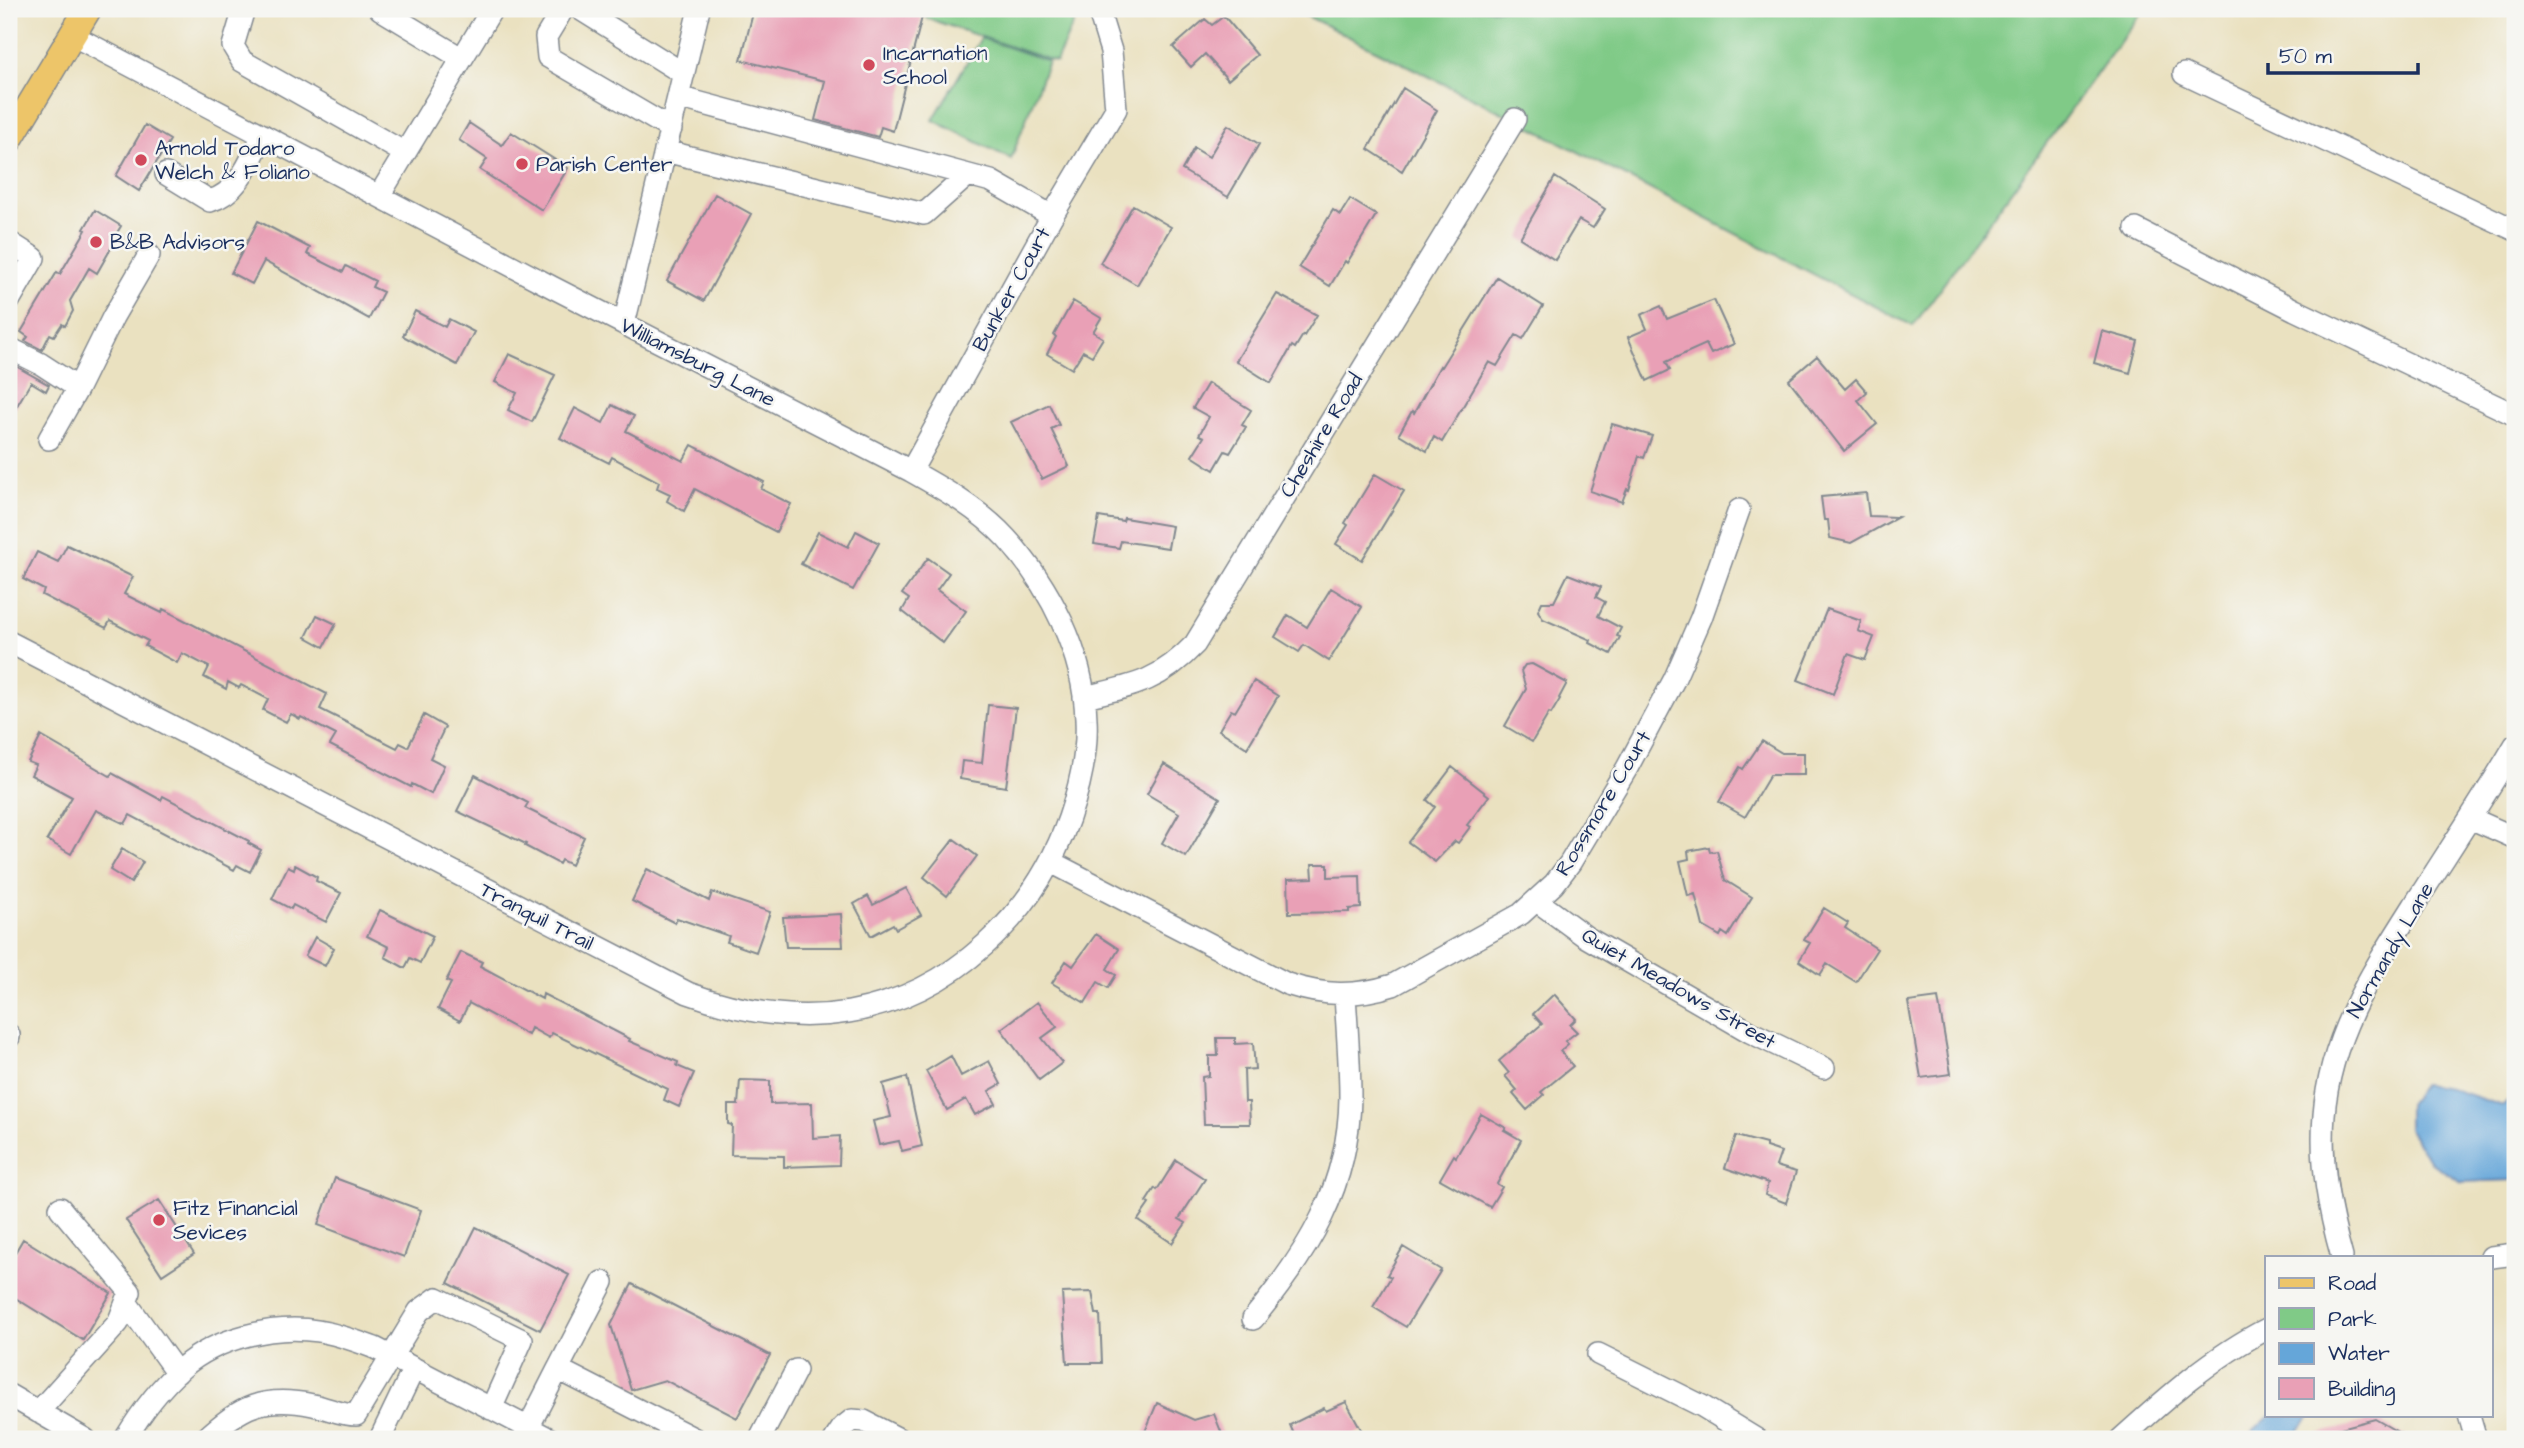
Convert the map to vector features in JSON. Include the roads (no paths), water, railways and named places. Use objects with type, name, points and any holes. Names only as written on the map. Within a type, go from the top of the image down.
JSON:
[{"type":"main road","points":[[9,138],[88,9]]},
{"type":"street","points":[[244,9],[233,46],[242,61],[405,153]]},
{"type":"street","points":[[380,9],[461,58]]},
{"type":"street","points":[[379,196],[492,9]]},
{"type":"street","points":[[563,9],[546,37],[548,57],[671,129]]},
{"type":"street","points":[[580,9],[684,74]]},
{"type":"street","name":"Bunker Court","points":[[911,471],[1052,216],[1116,109],[1111,51],[1099,12],[1095,9]]},
{"type":"street","points":[[624,324],[684,74],[694,12]]},
{"type":"street","name":"Williamsburg Lane","points":[[72,35],[911,471],[979,513],[1027,562],[1043,586],[1064,628],[1084,697],[1084,761],[1078,792],[1051,862]]},
{"type":"street","points":[[2184,74],[2515,230]]},
{"type":"street","points":[[678,97],[991,181],[1052,216]]},
{"type":"street","name":"Cheshire Road","points":[[1084,697],[1138,685],[1163,673],[1195,644],[1515,119]]},
{"type":"street","points":[[166,174],[210,201],[220,198],[239,181],[263,135]]},
{"type":"street","points":[[666,151],[924,214],[968,175]]},
{"type":"street","points":[[2136,229],[2295,310],[2515,415]]},
{"type":"street","points":[[9,242],[34,258],[9,301]]},
{"type":"street","points":[[50,439],[113,317],[149,255]]},
{"type":"street","points":[[9,348],[41,364],[78,388]]},
{"type":"street","name":"Rossmore Court","points":[[1051,862],[1287,984],[1309,991],[1345,995],[1371,992],[1393,985],[1500,927],[1537,901],[1570,863],[1627,768],[1674,680],[1701,618],[1739,510]]},
{"type":"street","name":"Tranquil Trail","points":[[9,642],[688,993],[751,1012],[784,1016],[829,1014],[882,1003],[914,990],[952,970],[986,944],[1016,915],[1051,862]]},
{"type":"street","name":"Normandy Lane","points":[[2342,1256],[2327,1193],[2322,1142],[2324,1112],[2339,1044],[2366,982],[2515,745]]},
{"type":"street","points":[[2470,818],[2515,838]]},
{"type":"street","name":"Quiet Meadows Street","points":[[1537,901],[1598,944],[1751,1032],[1824,1068]]},
{"type":"street","points":[[1253,1318],[1294,1266],[1315,1233],[1331,1199],[1341,1168],[1350,1099],[1345,995]]},
{"type":"street","points":[[38,1412],[118,1323],[130,1292],[60,1208]]},
{"type":"street","points":[[2492,1257],[2515,1254]]},
{"type":"street","points":[[125,1439],[161,1388],[208,1351],[234,1339],[288,1330],[316,1331],[348,1338],[391,1356],[491,1409],[529,1433],[558,1369],[603,1282]]},
{"type":"street","points":[[205,1439],[245,1408],[275,1400],[314,1405],[356,1415],[419,1311],[437,1298],[522,1340],[491,1409]]},
{"type":"street","points":[[126,1302],[177,1373]]},
{"type":"street","points":[[2121,1439],[2217,1360],[2265,1330]]},
{"type":"street","points":[[1598,1354],[1702,1406],[1756,1439]]},
{"type":"street","points":[[380,1439],[414,1368]]},
{"type":"street","points":[[558,1369],[695,1439]]},
{"type":"street","points":[[760,1439],[796,1370]]},
{"type":"street","points":[[9,1395],[85,1439]]},
{"type":"street","points":[[835,1439],[852,1420],[864,1421],[899,1439]]},
{"type":"water","points":[[2423,1084],[2449,1088],[2503,1106],[2515,1095],[2515,1180],[2462,1182],[2431,1163],[2408,1128],[2408,1104]]},
{"type":"water","points":[[2270,1416],[2310,1416],[2293,1439],[2245,1439]]},
{"type":"place","name":"Incarnation School","points":[[869,65]]},
{"type":"place","name":"Arnold Todaro Welch & Foliano","points":[[141,160]]},
{"type":"place","name":"Parish Center","points":[[522,164]]},
{"type":"place","name":"B&B Advisors","points":[[96,242]]},
{"type":"place","name":"Fitz Financial Sevices","points":[[159,1220]]}]
